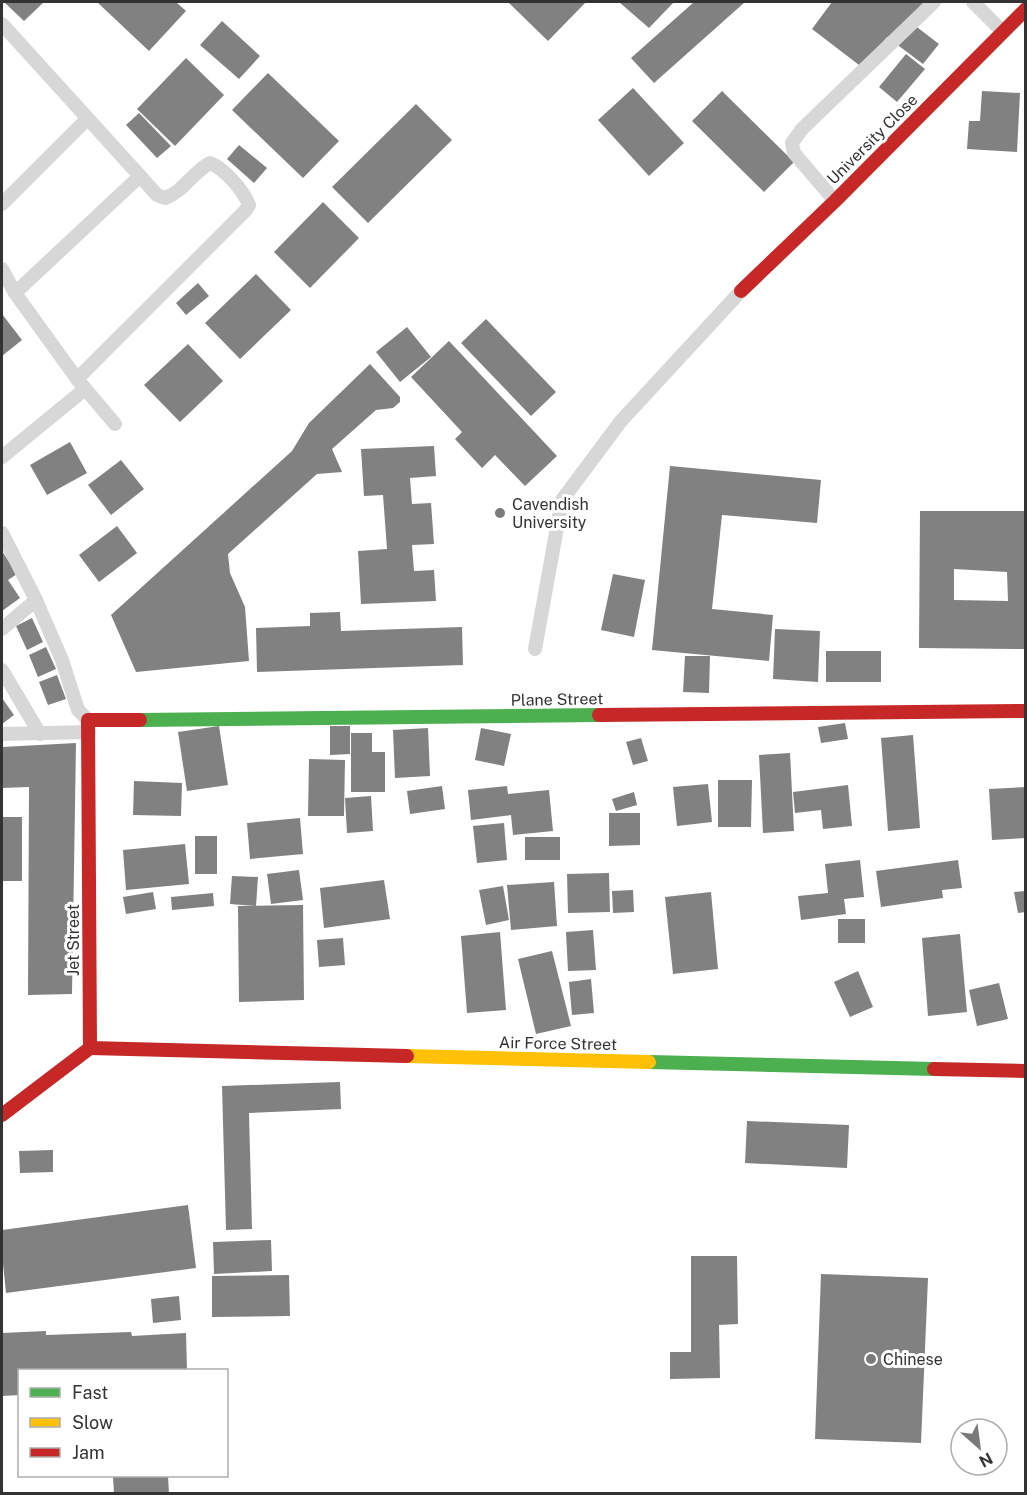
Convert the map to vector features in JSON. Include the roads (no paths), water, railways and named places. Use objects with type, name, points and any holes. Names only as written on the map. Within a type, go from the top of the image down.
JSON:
[{"type":"street","name":"University Close","points":[[741,291],[835,201],[1026,9]]},
{"type":"street","name":"Plane Street","points":[[89,726],[1026,711]]},
{"type":"street","name":"Jet Street","points":[[89,726],[90,1048]]},
{"type":"street","name":"Air Force Street","points":[[90,1048],[1026,1071]]},
{"type":"street","points":[[2,1115],[90,1048]]},
{"type":"lane","points":[[835,201],[794,153],[792,143],[802,129],[934,2]]},
{"type":"lane","points":[[973,2],[1002,31]]},
{"type":"lane","points":[[2,24],[157,195],[165,198],[174,195],[200,168],[210,163],[218,166],[246,196],[249,205],[81,384],[2,457]]},
{"type":"lane","points":[[2,204],[87,119]]},
{"type":"lane","points":[[15,292],[140,176]]},
{"type":"lane","points":[[2,269],[15,292],[81,384],[115,424]]},
{"type":"lane","points":[[535,649],[562,500],[621,421],[741,291]]},
{"type":"lane","points":[[2,533],[36,600],[62,660],[78,710],[89,726],[40,734],[2,734]]},
{"type":"lane","points":[[2,628],[36,600]]},
{"type":"lane","points":[[2,670],[40,734]]},
{"type":"place","name":"Cavendish University","points":[[500,513]]},
{"type":"place","name":"Chinese","points":[[871,1359]]}]
